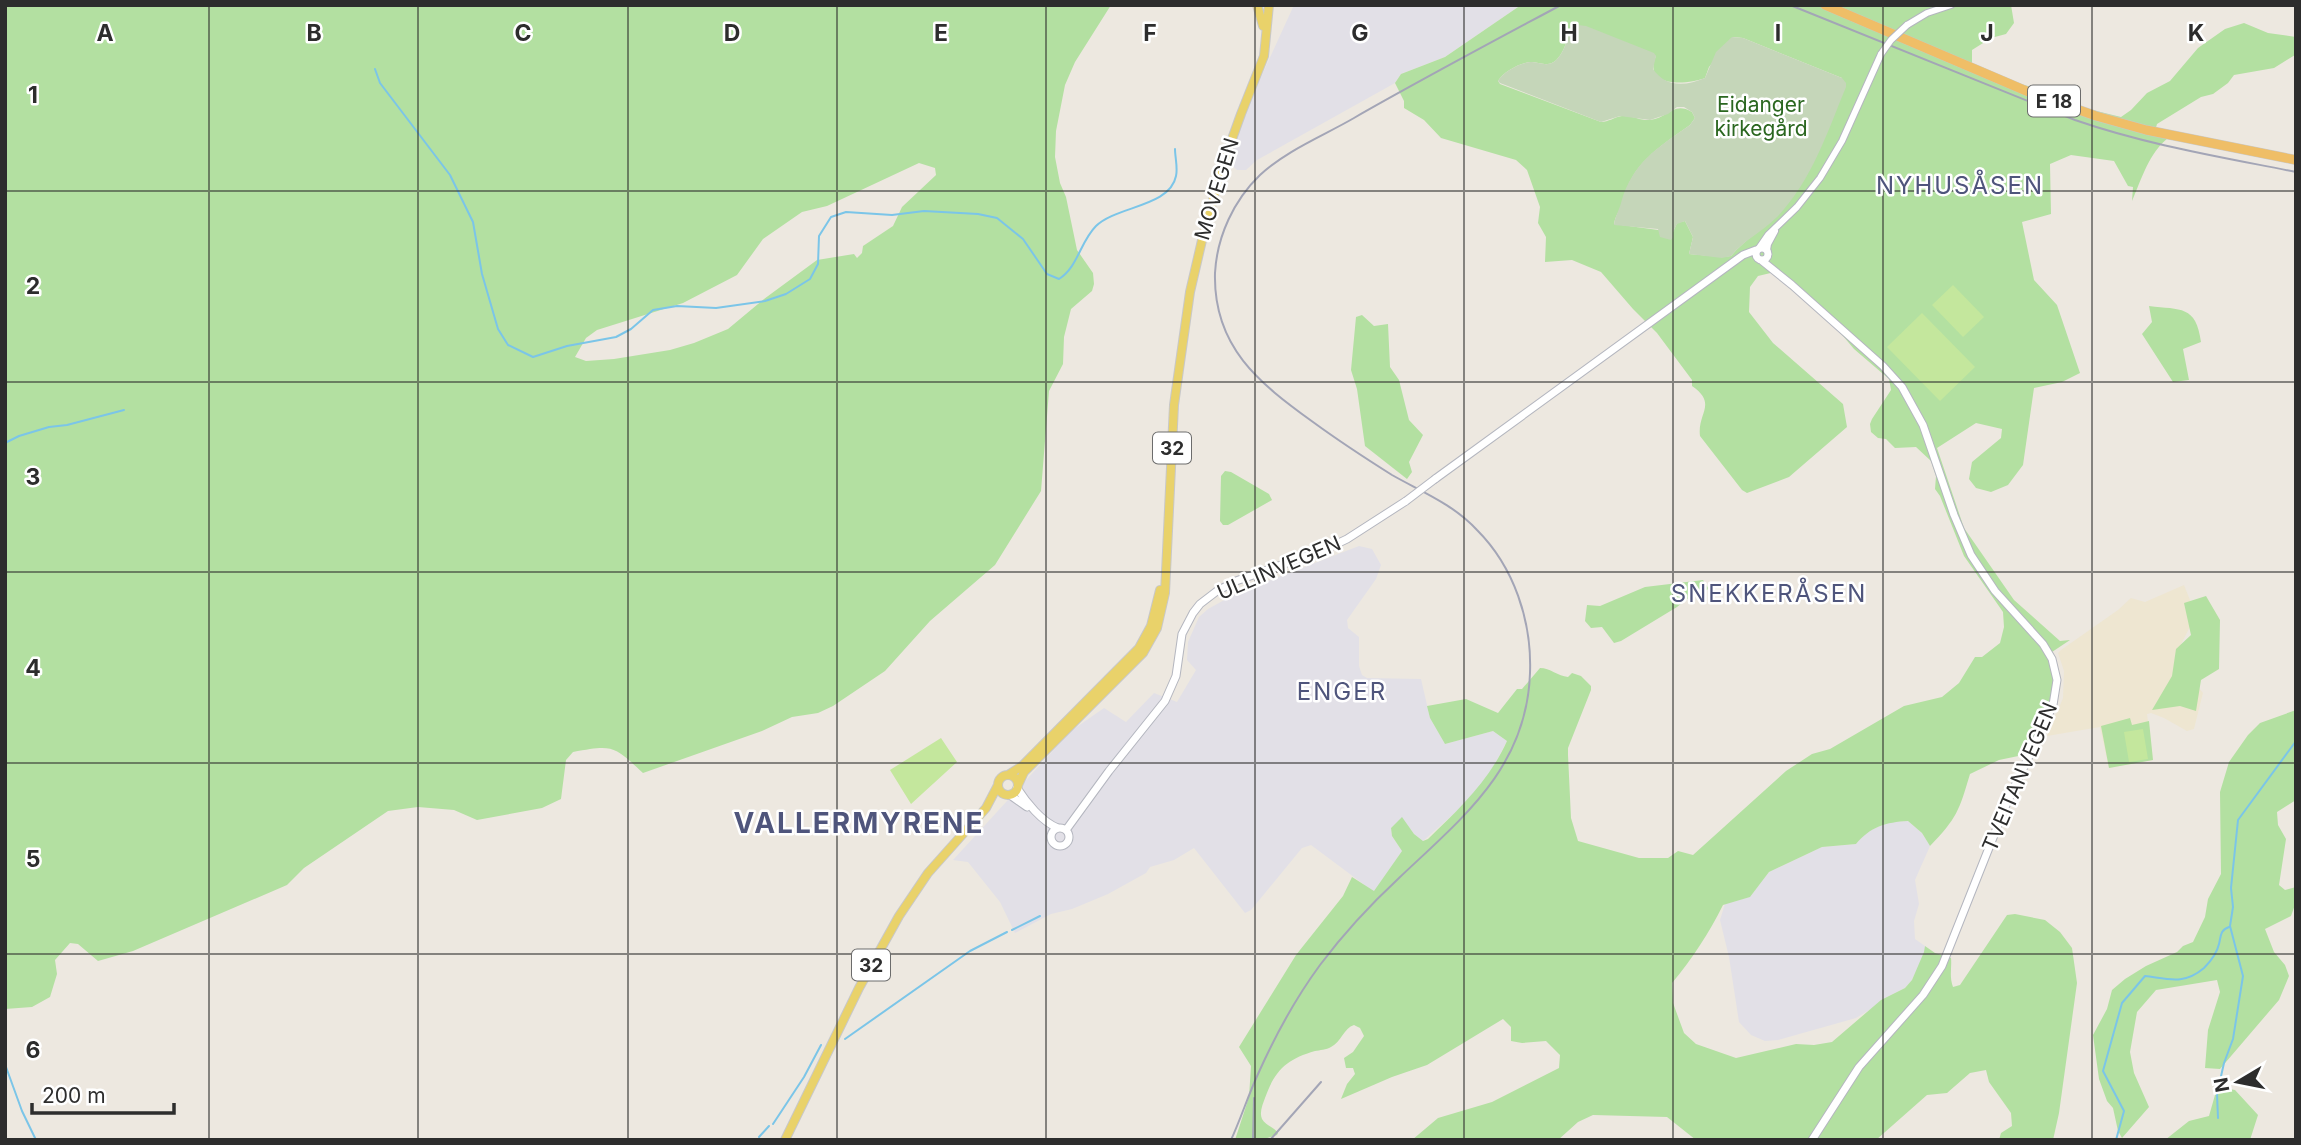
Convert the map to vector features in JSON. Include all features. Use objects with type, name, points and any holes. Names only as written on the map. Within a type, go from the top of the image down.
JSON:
[{"type":"highway","name":"E 18","points":[[1825,5],[2031,93],[2096,116],[2146,130],[2296,158]]},
{"type":"highway","name":"E 18","points":[[1834,5],[2043,93],[2088,109],[2159,129],[2296,158]]},
{"type":"main road","name":"MOVEGEN","points":[[1257,5],[1266,40]]},
{"type":"main road","name":"MOVEGEN","points":[[1145,645],[1154,617],[1167,554],[1172,431],[1182,343],[1195,269],[1209,213],[1241,114],[1264,56],[1269,5]]},
{"type":"main road","points":[[1760,260],[1755,254],[1763,250]]},
{"type":"main road","points":[[1729,266],[1743,255],[1763,250]]},
{"type":"main road","name":"TVEITANVEGEN","points":[[1763,250],[1792,285]]},
{"type":"main road","points":[[1729,266],[1745,258],[1760,260]]},
{"type":"main road","name":"TVEITANVEGEN","points":[[1760,260],[1883,366],[1907,394],[1923,425],[1967,546],[1994,591],[2050,655],[2057,680],[2053,705],[2006,804],[1942,966],[1923,995],[1867,1057],[1812,1140]]},
{"type":"main road","name":"ULLINVEGEN","points":[[1062,829],[1070,839],[1065,846],[1055,845],[1051,835],[1062,829],[1166,701],[1176,676],[1182,634],[1200,604],[1217,590],[1236,581],[1348,539],[1729,266]]},
{"type":"main road","name":"32","points":[[785,1140],[859,988],[899,916],[938,860],[986,808],[1001,778],[1022,766],[1145,645]]},
{"type":"main road","name":"32","points":[[986,808],[1009,795],[1024,772],[1145,645]]},
{"type":"main road","points":[[1008,775],[1015,778],[1017,786],[1029,803],[1048,822],[1062,829]]},
{"type":"main road","points":[[998,785],[1001,792],[1026,806],[1051,835]]},
{"type":"street","points":[[1763,250],[1765,238],[1811,191],[1834,154],[1881,54],[1891,40],[1907,25],[1927,13],[1951,5]]},
{"type":"shaded area","points":[[1294,5],[1521,5],[1445,57],[1401,74],[1395,83],[1257,160],[1246,170],[1237,170],[1229,163],[1245,112]]},
{"type":"shaded area","points":[[1359,546],[1372,549],[1381,565],[1376,579],[1347,620],[1348,628],[1359,637],[1359,666],[1362,675],[1367,678],[1421,679],[1430,718],[1445,744],[1493,731],[1507,741],[1488,777],[1466,803],[1423,841],[1402,818],[1391,828],[1392,836],[1402,851],[1374,892],[1311,845],[1302,848],[1251,910],[1245,913],[1194,848],[1174,860],[1150,867],[1146,873],[1108,894],[1072,909],[1051,914],[1015,933],[1000,902],[968,862],[953,860],[1071,731],[1104,708],[1126,722],[1154,693],[1177,702],[1196,670],[1187,660],[1188,642],[1199,617],[1208,609],[1237,593]]},
{"type":"shaded area","points":[[2184,585],[2196,615],[2177,652],[2184,670],[2203,693],[2194,729],[2187,731],[2164,718],[2147,714],[2153,760],[2109,768],[2100,727],[2047,736],[2063,698],[2064,671],[2058,653],[2131,598],[2145,602]]},
{"type":"shaded area","points":[[1908,821],[1922,833],[1930,846],[1915,880],[1919,904],[1914,921],[1915,939],[1925,946],[1925,952],[1912,980],[1905,988],[1881,1000],[1856,1018],[1778,1040],[1765,1041],[1751,1035],[1739,1022],[1720,920],[1725,904],[1750,897],[1769,872],[1822,847],[1856,844],[1866,832],[1890,822]]},
{"type":"green space","points":[[5,5],[1111,5],[1075,62],[1065,85],[1056,131],[1055,157],[1060,183],[1066,197],[1077,250],[1093,273],[1094,284],[1092,291],[1071,309],[1064,337],[1063,364],[1049,391],[1041,491],[995,565],[930,621],[885,671],[818,713],[792,717],[762,731],[643,773],[612,749],[597,748],[573,752],[566,760],[561,799],[542,808],[477,820],[454,810],[418,807],[388,811],[304,868],[287,885],[133,951],[98,961],[78,944],[70,943],[55,960],[57,974],[50,997],[32,1007],[5,1009]],"holes":[[[919,163],[935,168],[936,175],[902,207],[893,226],[863,246],[862,253],[857,258],[854,254],[817,260],[728,329],[670,350],[614,359],[586,361],[575,357],[586,338],[597,330],[683,303],[737,275],[763,239],[802,212],[827,206]]]},
{"type":"green space","points":[[1521,5],[2011,5],[2014,23],[2006,34],[1991,38],[1972,50],[1972,65],[1980,72],[2028,86],[2060,102],[2121,117],[2147,93],[2170,81],[2198,48],[2225,29],[2244,23],[2268,33],[2296,37],[2295,55],[2274,68],[2234,75],[2213,94],[2201,97],[2157,124],[2155,131],[2168,138],[2151,158],[2132,201],[2133,187],[2128,186],[2114,161],[2071,155],[2050,164],[2051,214],[2022,222],[2034,280],[2057,305],[2080,373],[2062,382],[2034,388],[2023,465],[2008,485],[1991,492],[1976,488],[1969,479],[1972,462],[2001,438],[2002,429],[1976,423],[1937,448],[1964,528],[2014,600],[2060,641],[2070,640],[2049,654],[2055,682],[2054,694],[2047,717],[2028,754],[1999,760],[1970,774],[1956,813],[1930,846],[1922,833],[1908,821],[1893,823],[1879,826],[1856,844],[1822,847],[1769,872],[1750,897],[1723,905],[1700,945],[1672,983],[1673,1003],[1684,1033],[1696,1044],[1736,1058],[1796,1044],[1832,1042],[1881,1000],[1905,988],[1912,980],[1925,946],[1935,953],[1951,958],[1953,987],[1960,985],[2007,915],[2045,920],[2060,932],[2072,948],[2077,983],[2053,1140],[1999,1140],[2001,1133],[2012,1126],[2011,1113],[1989,1082],[1986,1070],[1970,1073],[1947,1093],[1927,1095],[1876,1140],[1696,1140],[1667,1117],[1593,1115],[1578,1122],[1558,1140],[1412,1140],[1438,1118],[1492,1102],[1559,1068],[1560,1055],[1546,1041],[1511,1041],[1511,1027],[1503,1019],[1427,1065],[1341,1099],[1355,1074],[1353,1068],[1346,1068],[1344,1058],[1353,1052],[1364,1036],[1360,1028],[1354,1025],[1331,1047],[1290,1062],[1273,1080],[1261,1114],[1263,1121],[1278,1133],[1277,1135],[1261,1140],[1235,1140],[1249,1097],[1251,1066],[1239,1047],[1296,955],[1343,896],[1352,877],[1374,891],[1402,851],[1392,836],[1391,828],[1402,817],[1414,834],[1423,841],[1428,839],[1482,782],[1507,741],[1493,731],[1445,744],[1430,718],[1427,706],[1466,699],[1498,713],[1517,689],[1522,689],[1540,668],[1568,677],[1572,673],[1581,676],[1591,686],[1591,690],[1568,748],[1571,818],[1578,841],[1639,858],[1668,858],[1678,851],[1693,855],[1786,771],[1812,754],[1830,749],[1904,706],[1942,697],[1959,683],[1975,657],[1982,657],[2000,643],[2004,627],[2003,612],[1964,556],[1935,489],[1936,476],[1931,461],[1916,447],[1895,448],[1886,439],[1878,438],[1871,432],[1872,419],[1891,390],[1889,379],[1854,349],[1806,292],[1779,271],[1758,276],[1750,287],[1749,312],[1773,343],[1843,404],[1847,427],[1789,477],[1747,493],[1700,436],[1705,409],[1704,398],[1692,386],[1692,380],[1657,333],[1601,272],[1572,260],[1545,262],[1546,237],[1538,223],[1540,207],[1527,170],[1516,160],[1441,138],[1424,120],[1404,108],[1404,101],[1395,83],[1401,74],[1445,57]],"holes":[[[1573,27],[1656,56],[1653,66],[1655,74],[1661,79],[1668,82],[1688,82],[1705,78],[1709,67],[1733,37],[1743,38],[1842,78],[1785,207],[1731,256],[1689,254],[1693,237],[1685,221],[1677,223],[1673,232],[1614,224],[1632,177],[1657,149],[1690,125],[1695,118],[1692,112],[1680,108],[1656,119],[1643,120],[1622,116],[1601,122],[1498,81],[1508,71],[1523,64],[1549,64],[1555,61]]]},
{"type":"green space","name":"Eidanger kirkegård","points":[[1578,25],[1654,53],[1656,56],[1653,69],[1664,80],[1677,84],[1705,78],[1716,52],[1732,37],[1743,38],[1842,78],[1846,83],[1825,139],[1800,188],[1777,217],[1731,256],[1722,258],[1689,254],[1693,237],[1685,221],[1677,224],[1671,240],[1660,237],[1658,229],[1614,225],[1632,177],[1657,149],[1690,125],[1695,118],[1692,112],[1684,107],[1677,107],[1668,114],[1650,120],[1620,116],[1601,122],[1498,81],[1508,71],[1523,64],[1549,64],[1555,61],[1573,27]]},
{"type":"green space","points":[[1953,285],[1984,317],[1963,337],[1932,305]]},
{"type":"green space","points":[[2149,306],[2178,309],[2191,315],[2195,321],[2201,342],[2183,349],[2189,380],[2173,382],[2142,334],[2152,322]]},
{"type":"green space","points":[[1922,313],[1975,367],[1940,401],[1887,347]]},
{"type":"green space","points":[[1362,315],[1374,326],[1388,324],[1390,367],[1399,380],[1409,420],[1423,435],[1409,462],[1412,472],[1407,479],[1365,446],[1357,389],[1351,370],[1356,317]]},
{"type":"green space","points":[[1225,471],[1269,494],[1272,500],[1228,525],[1223,525],[1220,521],[1221,476]]},
{"type":"green space","points":[[1703,580],[1709,589],[1692,595],[1621,641],[1614,643],[1602,627],[1591,628],[1585,621],[1587,605],[1600,606],[1645,587]]},
{"type":"green space","points":[[2206,596],[2220,620],[2219,669],[2201,680],[2196,711],[2180,706],[2152,710],[2172,676],[2176,649],[2191,635],[2184,603]]},
{"type":"green space","points":[[2296,710],[2296,800],[2277,812],[2278,825],[2286,839],[2279,885],[2285,890],[2296,887],[2296,902],[2291,916],[2265,929],[2274,952],[2285,965],[2289,976],[2279,1000],[2220,1069],[2205,1068],[2208,1030],[2220,992],[2217,980],[2156,990],[2137,1012],[2130,1052],[2134,1073],[2149,1107],[2122,1138],[2113,1108],[2107,1101],[2099,1079],[2093,1035],[2107,1009],[2112,990],[2146,966],[2193,942],[2205,917],[2208,899],[2221,874],[2220,792],[2229,762],[2260,723]]},
{"type":"green space","points":[[2130,718],[2132,725],[2149,721],[2153,760],[2109,768],[2101,726]]},
{"type":"green space","points":[[2143,729],[2148,759],[2129,762],[2124,732]]},
{"type":"green space","points":[[941,738],[957,762],[911,804],[890,770]]},
{"type":"green space","points":[[2224,1088],[2235,1090],[2258,1115],[2250,1140],[2165,1140],[2189,1121],[2209,1116],[2215,1095]]},
{"type":"waterway","points":[[375,69],[380,83],[450,175],[473,222],[482,274],[498,329],[508,345],[533,357],[567,346],[616,337],[631,329],[653,310],[677,306],[716,308],[765,301],[786,294],[810,279],[818,264],[819,236],[831,217],[846,212],[892,215],[924,211],[978,214],[997,218],[1023,239],[1047,274],[1059,279],[1071,268],[1096,226],[1105,219],[1153,200],[1172,186],[1177,173],[1175,149]]},
{"type":"waterway","points":[[5,443],[49,427],[124,410]]},
{"type":"waterway","points":[[2218,1118],[2217,1094],[2233,1039],[2243,976],[2230,926],[2238,820],[2296,741]]},
{"type":"waterway","points":[[1012,930],[1040,916]]},
{"type":"waterway","points":[[2116,1140],[2124,1111],[2103,1071],[2122,1003],[2145,976],[2183,979],[2197,973],[2213,957],[2222,932],[2229,927]]},
{"type":"waterway","points":[[845,1039],[970,951],[1007,932]]},
{"type":"waterway","points":[[773,1124],[821,1045]]},
{"type":"waterway","points":[[6,1067],[36,1140]]},
{"type":"waterway","points":[[759,1137],[769,1126]]},
{"type":"railway","points":[[1231,1140],[1271,1046],[1320,965],[1388,888],[1467,812],[1504,764],[1517,737],[1526,707],[1530,653],[1524,615],[1511,578],[1477,530],[1447,506],[1392,475],[1313,422],[1275,393],[1243,361],[1222,322],[1216,299],[1216,259],[1223,232],[1242,196],[1260,175],[1282,158],[1561,5]]},
{"type":"railway","points":[[1790,5],[2102,129],[2212,156],[2296,172]]},
{"type":"railway","points":[[1270,1140],[1321,1082]]},
{"type":"railway","points":[[1253,1140],[1254,1098]]},
{"type":"district","name":"NYHUSÅSEN","points":[[1960,186]]},
{"type":"district","name":"SNEKKERÅSEN","points":[[1769,594]]},
{"type":"district","name":"ENGER","points":[[1342,692]]},
{"type":"district","name":"VALLERMYRENE","points":[[859,823]]}]
